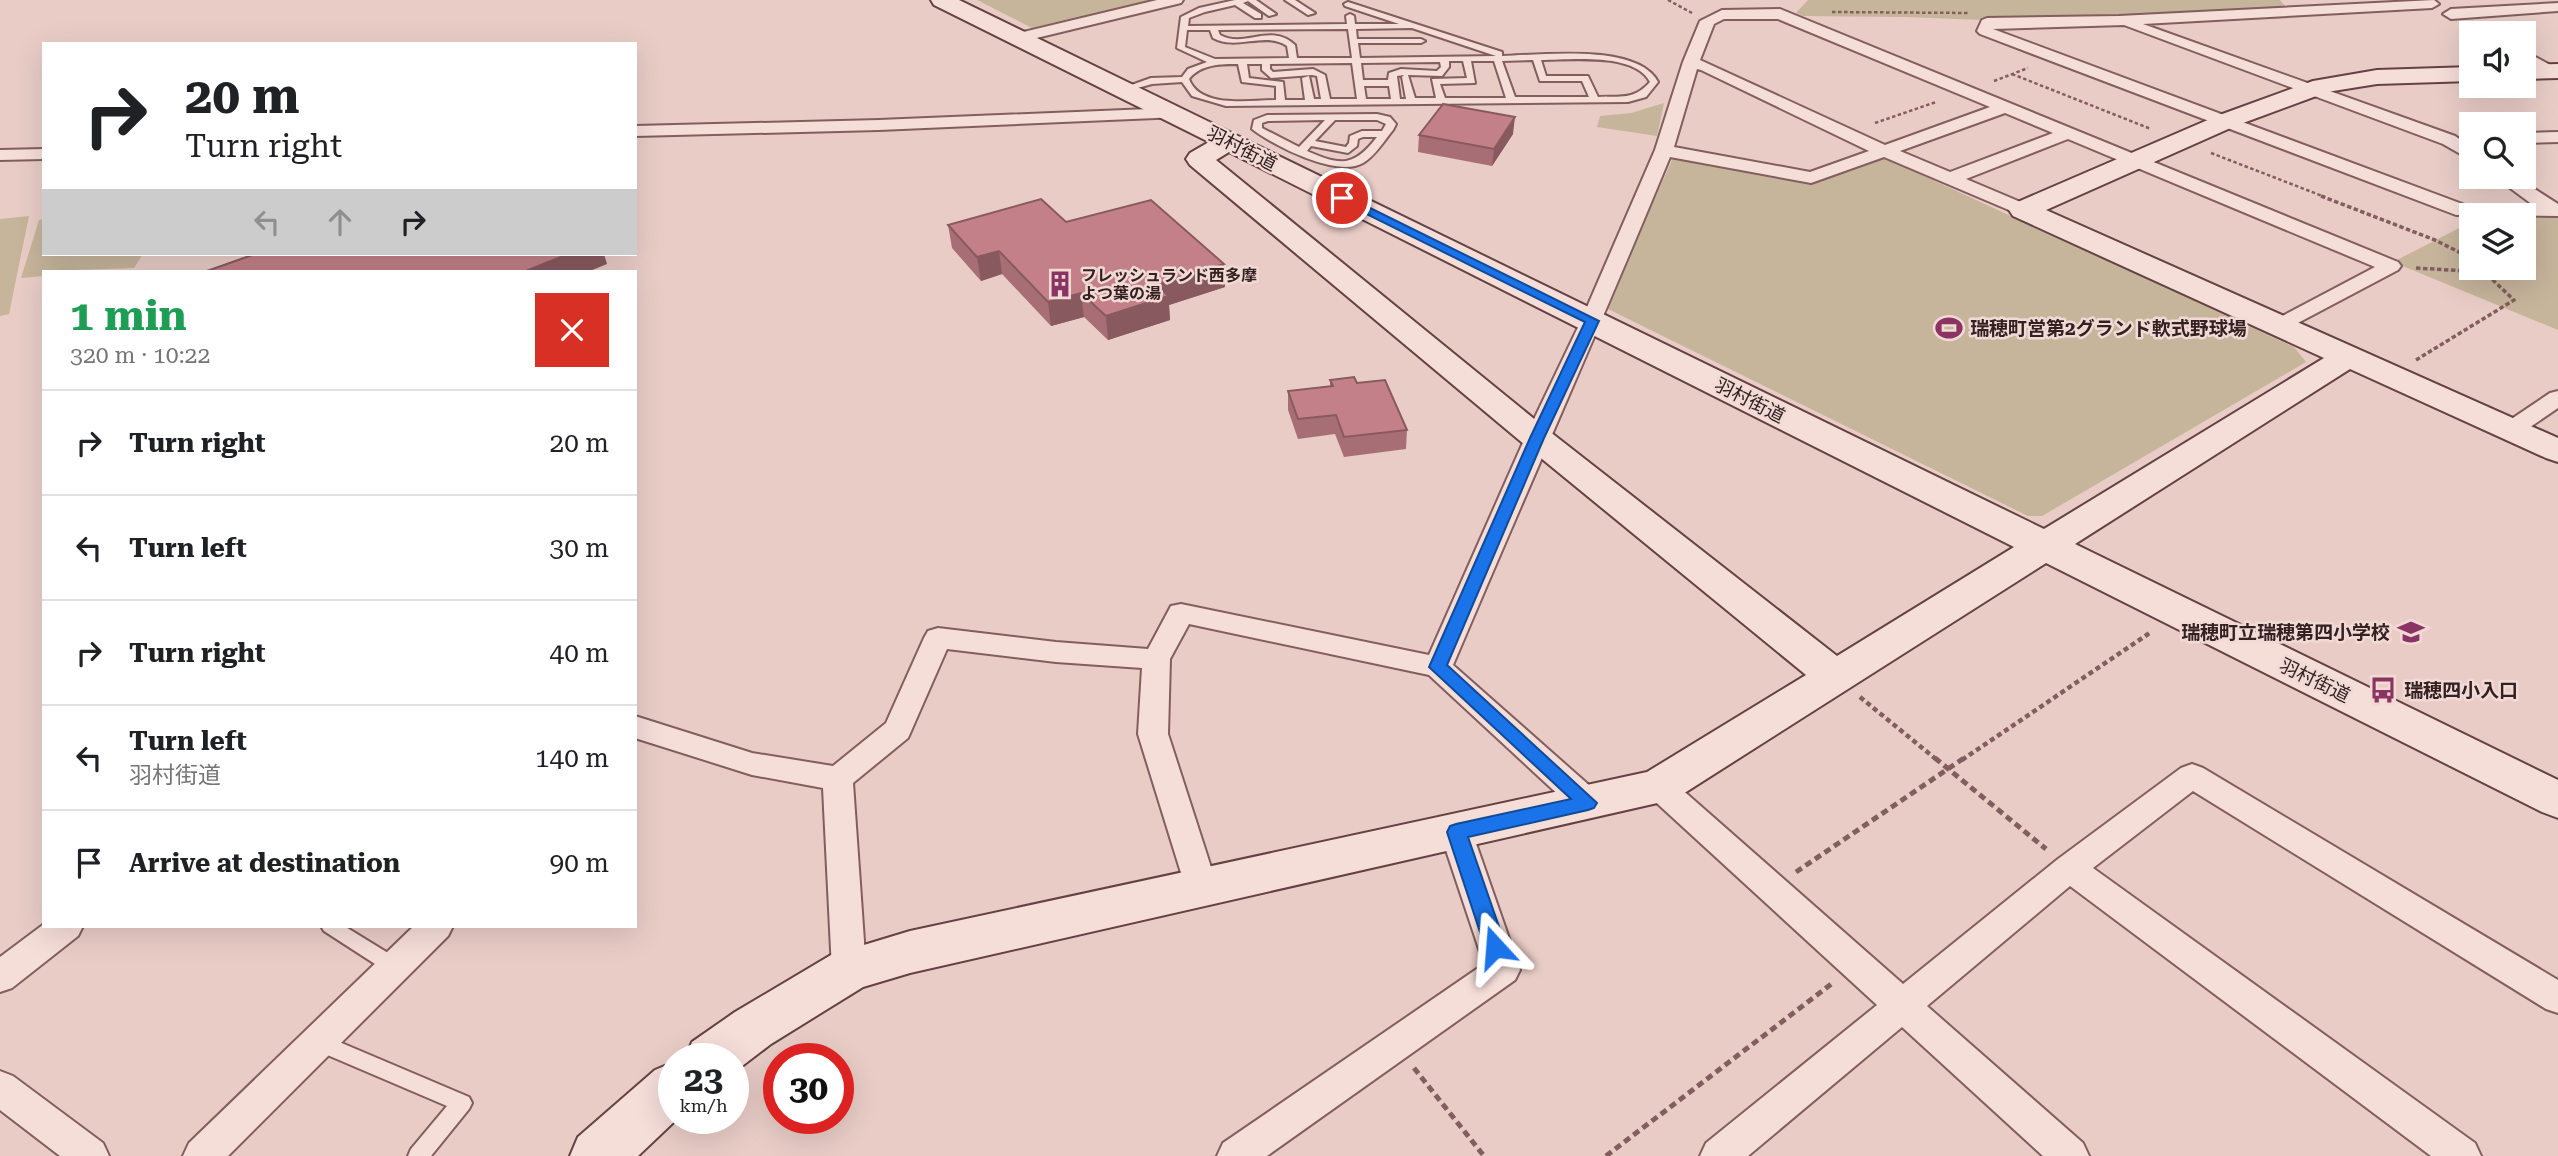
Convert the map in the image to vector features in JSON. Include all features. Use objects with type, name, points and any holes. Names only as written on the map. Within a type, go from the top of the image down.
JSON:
[{"type":"street","name":"羽村街道","points":[[942,0],[2558,800]]},
{"type":"street","points":[[1020,37],[1176,0]]},
{"type":"street","points":[[1780,15],[1794,0]]},
{"type":"street","points":[[2463,21],[2430,2],[2119,21],[1987,23],[1985,32],[2463,211],[2556,210]]},
{"type":"street","points":[[2451,14],[2558,7]]},
{"type":"street","points":[[1438,667],[1537,438],[1592,321],[1664,150],[1690,62],[1708,21],[1722,15],[1780,15],[2390,266]]},
{"type":"street","points":[[2119,21],[2449,140],[2459,147]]},
{"type":"street","points":[[1690,62],[1707,66],[1884,151],[2023,210],[2558,450]]},
{"type":"street","points":[[2536,62],[2554,71]]},
{"type":"street","points":[[2536,72],[2554,71]]},
{"type":"street","points":[[2023,210],[2226,121],[2308,91],[2341,82],[2377,77],[2459,74]]},
{"type":"street","points":[[1664,150],[1811,177],[2003,108]]},
{"type":"street","points":[[637,131],[879,125],[1173,113]]},
{"type":"street","points":[[1950,179],[2065,134]]},
{"type":"street","points":[[2536,138],[2558,137]]},
{"type":"street","points":[[2449,140],[2459,140]]},
{"type":"street","points":[[1228,142],[1199,159],[1537,438],[1835,677]]},
{"type":"street","points":[[0,155],[42,154]]},
{"type":"street","points":[[2523,189],[2556,210]]},
{"type":"street","points":[[2281,326],[2390,266]]},
{"type":"street","points":[[733,1043],[849,970],[910,952],[1658,787],[2349,356]]},
{"type":"street","points":[[2512,429],[2558,398]]},
{"type":"street","points":[[1202,888],[1153,734],[1156,659],[1181,613],[1438,667],[1588,803]]},
{"type":"street","points":[[637,729],[752,764],[838,779],[898,730],[938,638],[1056,652],[1156,659]]},
{"type":"street","points":[[1718,1156],[2069,868],[2192,776],[2558,998]]},
{"type":"street","points":[[838,779],[849,970]]},
{"type":"street","points":[[1658,787],[2070,1156]]},
{"type":"street","points":[[1236,1156],[1503,970],[1456,832]]},
{"type":"street","points":[[2069,868],[2462,1156]]},
{"type":"street","points":[[0,977],[63,928]]},
{"type":"street","points":[[202,1156],[434,928]]},
{"type":"street","points":[[0,1088],[90,1156]]},
{"type":"street","points":[[598,1156],[658,1102]]},
{"type":"lane","points":[[1251,0],[1265,12]]},
{"type":"lane","points":[[1289,0],[1311,13]]},
{"type":"lane","points":[[1214,62],[1181,48],[1185,18],[1202,10],[1241,1],[1265,12]]},
{"type":"lane","points":[[1345,2],[1511,58]]},
{"type":"lane","points":[[1345,2],[1362,102]]},
{"type":"lane","points":[[1292,10],[1302,8]]},
{"type":"lane","points":[[1240,15],[1265,12]]},
{"type":"lane","points":[[1183,28],[1410,26]]},
{"type":"lane","points":[[1213,27],[1216,36],[1223,40],[1282,38],[1291,45],[1293,60]]},
{"type":"lane","points":[[1352,41],[1397,37],[1421,41]]},
{"type":"lane","points":[[1126,90],[1151,81],[1185,79],[1191,71],[1214,62],[1242,60],[1598,57],[1622,60],[1651,75],[1654,82],[1643,95],[1628,99],[1280,102],[1245,99],[1226,103],[1195,95],[1187,87],[1185,79]]},
{"type":"lane","points":[[1441,101],[1435,81],[1472,81],[1466,58]]},
{"type":"lane","points":[[1497,58],[1511,100]]},
{"type":"lane","points":[[1536,58],[1543,79],[1585,78],[1595,99]]},
{"type":"lane","points":[[1396,101],[1391,77],[1396,73],[1432,75],[1444,72],[1444,59]]},
{"type":"lane","points":[[1242,60],[1245,80],[1280,84],[1280,102]]},
{"type":"lane","points":[[1266,60],[1266,70],[1271,75],[1313,72],[1321,75],[1326,102]]},
{"type":"lane","points":[[1411,101],[1407,80],[1424,83]]},
{"type":"lane","points":[[1294,84],[1307,81],[1310,102]]},
{"type":"lane","points":[[1358,83],[1392,83]]},
{"type":"lane","points":[[1544,84],[1550,100]]},
{"type":"lane","points":[[1473,86],[1476,100]]},
{"type":"lane","points":[[1297,102],[1298,117]]},
{"type":"lane","points":[[1298,117],[1387,119],[1391,124],[1361,160],[1349,166],[1326,162],[1305,147],[1257,129],[1257,121],[1267,118],[1298,117]]},
{"type":"lane","points":[[1305,147],[1333,117]]},
{"type":"lane","points":[[1305,147],[1348,150],[1357,134],[1384,134]]},
{"type":"lane","points":[[333,928],[395,967]]},
{"type":"lane","points":[[318,1042],[462,1103],[418,1156]]},
{"type":"path","points":[[1668,0],[1699,16]]},
{"type":"path","points":[[2012,74],[2459,250]]},
{"type":"path","points":[[2390,266],[2459,270]]},
{"type":"path","points":[[2391,375],[2514,300],[2493,280]]},
{"type":"path","points":[[1772,888],[2180,613]]},
{"type":"path","points":[[1835,677],[2069,868]]},
{"type":"path","points":[[1606,1156],[1856,965]]},
{"type":"path","points":[[1396,1045],[1484,1156]]},
{"type":"shaded area","points":[[977,0],[1158,0],[1032,28]]},
{"type":"shaded area","points":[[1808,0],[2280,0],[2286,7],[2111,17],[1982,20],[1803,16],[1796,13]]},
{"type":"shaded area","points":[[1664,103],[1657,136],[1597,127],[1600,116],[1631,113]]},
{"type":"shaded area","name":"瑞穂町営第2グランド軟式野球場","points":[[1883,157],[2294,347],[2306,362],[2042,516],[2028,516],[1606,308],[1673,158],[1813,179]]},
{"type":"shaded area","points":[[2558,215],[2558,330],[2393,262],[2459,228],[2459,280],[2536,280],[2536,216]]},
{"type":"shaded area","points":[[29,216],[9,314],[0,316],[0,219]]},
{"type":"shaded area","points":[[42,219],[42,256],[142,256],[134,268],[42,270],[42,276],[21,278],[39,220]]},
{"type":"building","points":[[1443,104],[1515,117],[1494,149],[1419,135]]},
{"type":"building","points":[[1041,199],[1066,222],[1151,200],[1224,264],[1157,284],[1168,296],[1106,316],[1081,293],[1048,302],[999,251],[977,257],[948,225]]},
{"type":"building","points":[[249,256],[563,256],[528,270],[210,270]]},
{"type":"building","points":[[1354,377],[1357,383],[1385,380],[1407,430],[1344,437],[1336,415],[1298,419],[1288,391],[1333,386],[1330,380]]},
{"type":"place","name":"フレッシュランド西多摩 よつ葉の湯","points":[[1060,284]]},
{"type":"place","name":"瑞穂町営第2グランド軟式野球場","points":[[1949,328]]},
{"type":"place","name":"瑞穂町立瑞穂第四小学校","points":[[2411,632]]},
{"type":"place","name":"瑞穂四小入口","points":[[2383,690]]},
{"type":"route","points":[[1342,198],[1592,321],[1537,438],[1438,667],[1588,803],[1456,832],[1495,947]]}]
